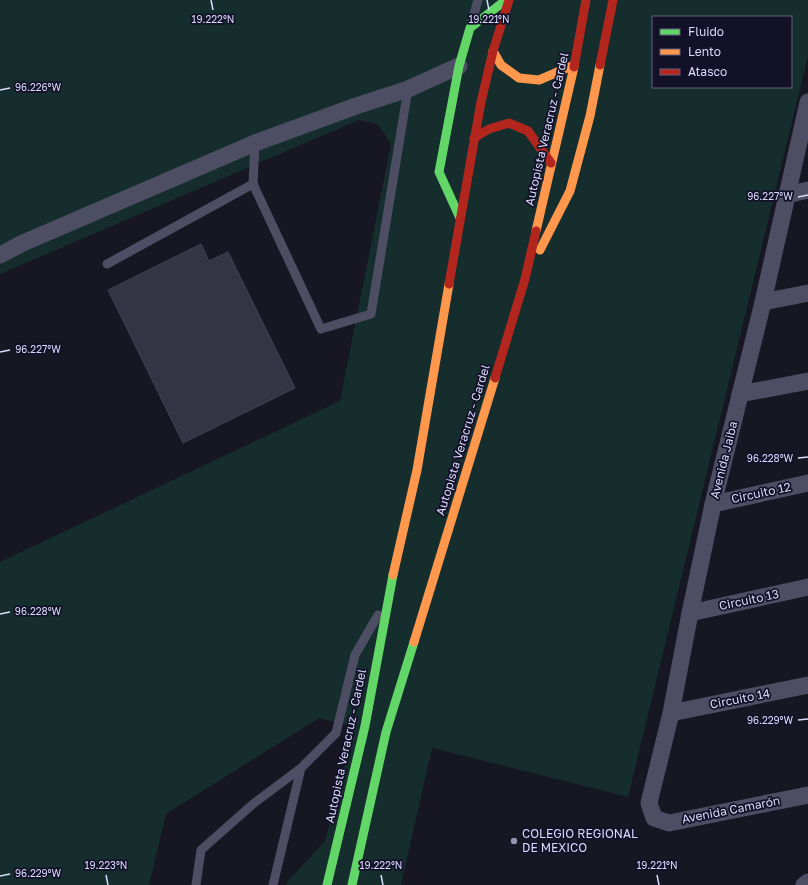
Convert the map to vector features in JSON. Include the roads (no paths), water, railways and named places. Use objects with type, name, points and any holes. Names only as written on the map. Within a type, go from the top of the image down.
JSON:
[{"type":"highway","points":[[460,218],[439,172],[458,66],[470,28],[508,0]]},
{"type":"highway","name":"Autopista Veracruz - Cardel","points":[[327,885],[365,726],[389,595],[417,470],[481,102],[493,51],[508,0]]},
{"type":"highway","name":"Autopista Veracruz - Cardel","points":[[352,885],[386,732],[525,279],[574,65],[586,0]]},
{"type":"highway","points":[[525,279],[570,191],[590,116],[613,0]]},
{"type":"highway","points":[[493,51],[501,65],[519,78],[539,80],[574,65]]},
{"type":"highway","points":[[474,138],[489,129],[509,123],[528,131],[551,163]]},
{"type":"street","points":[[0,255],[22,243],[255,143],[356,106],[408,89],[458,66]]},
{"type":"street","name":"Avenida Jaiba","points":[[654,818],[649,803],[671,713],[713,504],[763,302],[808,102]]},
{"type":"street","points":[[786,195],[808,190]]},
{"type":"street","points":[[763,302],[808,293]]},
{"type":"street","points":[[740,394],[808,381]]},
{"type":"street","name":"Circuito 12","points":[[713,504],[808,483]]},
{"type":"street","name":"Circuito 13","points":[[690,613],[808,587]]},
{"type":"street","name":"Circuito 14","points":[[671,713],[808,685]]},
{"type":"street","name":"Avenida Camarón","points":[[654,818],[669,823],[808,795]]},
{"type":"street","points":[[804,885],[808,882]]},
{"type":"lane","points":[[470,28],[478,0]]},
{"type":"lane","points":[[255,143],[254,184],[321,329],[371,314],[408,89]]},
{"type":"lane","points":[[108,264],[254,184]]},
{"type":"lane","points":[[196,885],[201,850],[253,804],[301,768],[336,733],[355,655],[389,595]]},
{"type":"lane","points":[[273,885],[301,768]]},
{"type":"place","name":"COLEGIO REGIONAL DE MEXICO","points":[[514,841]]}]
